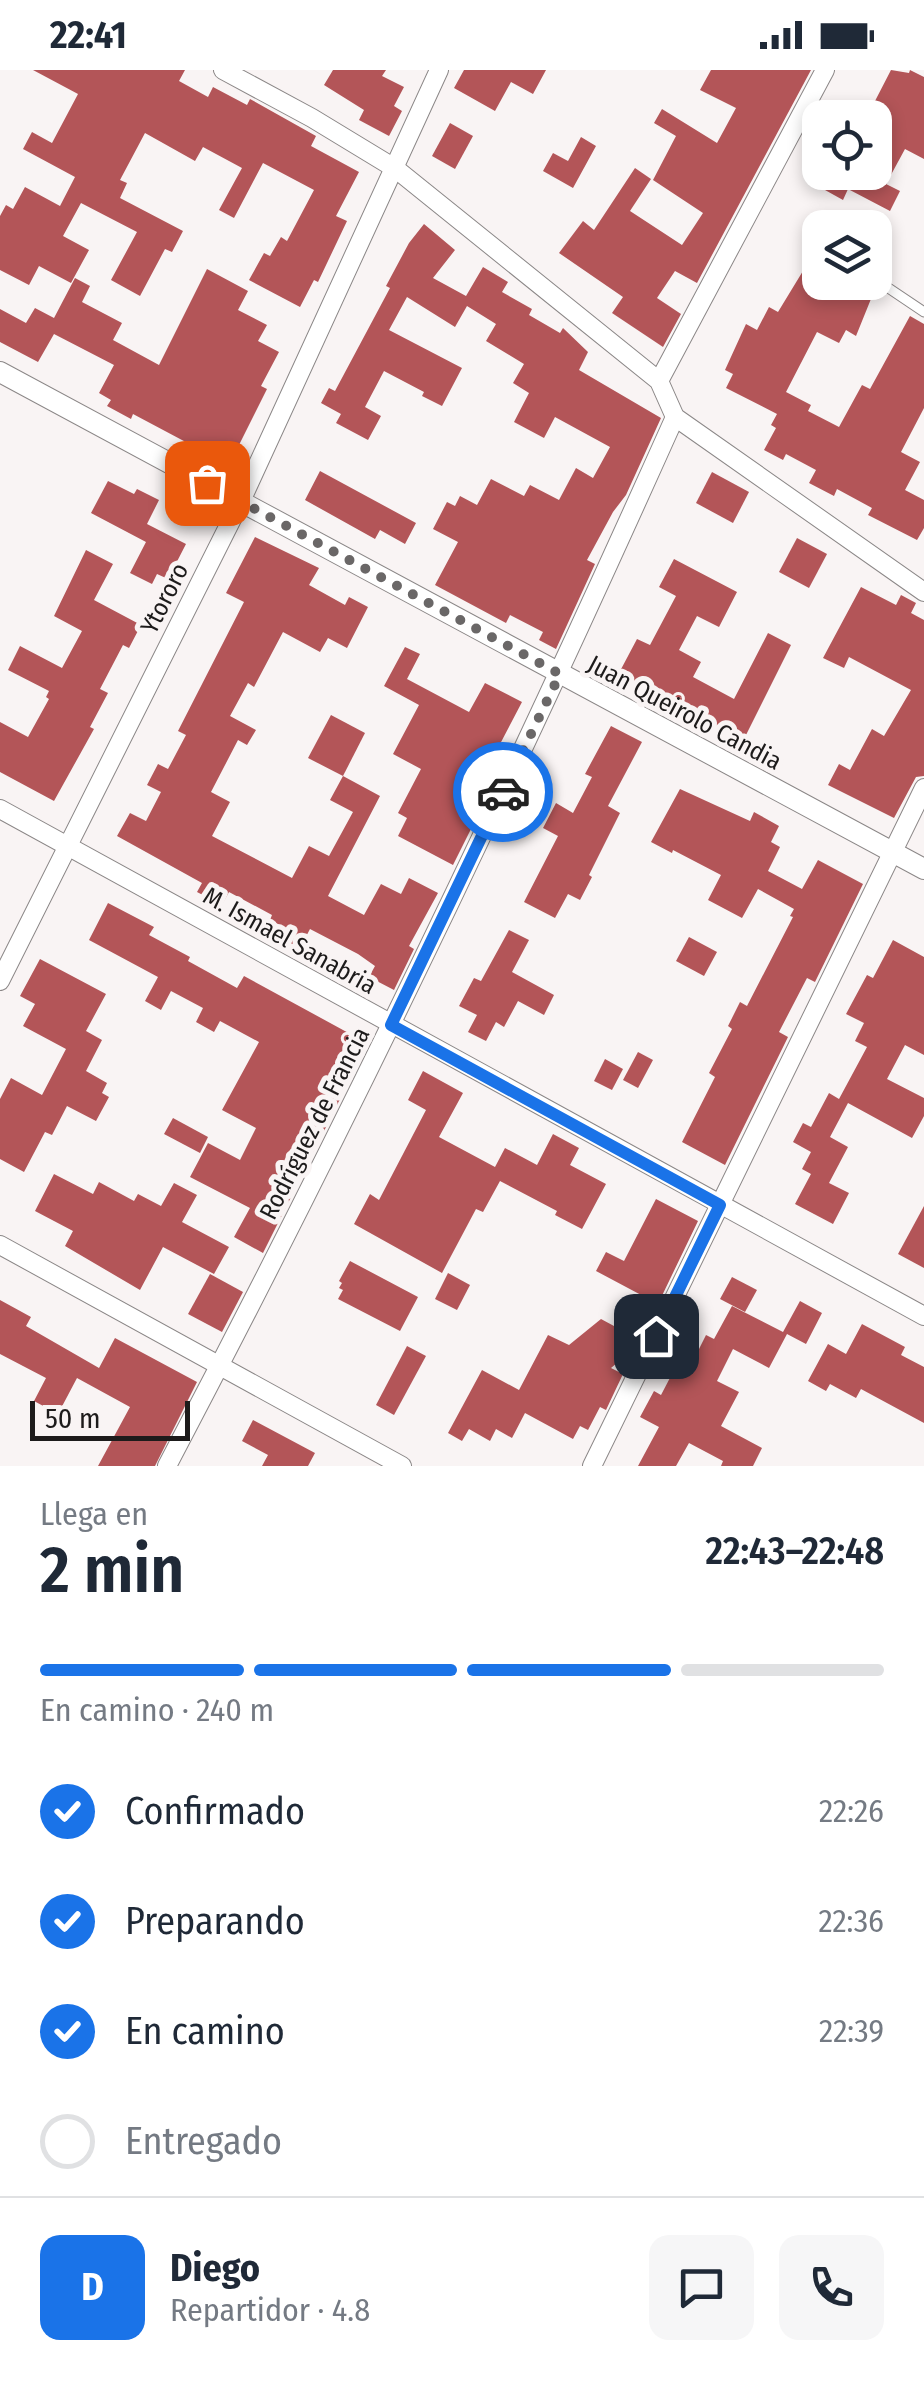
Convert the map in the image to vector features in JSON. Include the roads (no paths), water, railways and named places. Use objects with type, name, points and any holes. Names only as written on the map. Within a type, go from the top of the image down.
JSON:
[{"type":"street","points":[[224,70],[396,169],[659,381],[675,417],[924,592]]},
{"type":"street","name":"Ytororo","points":[[0,980],[242,501],[439,70]]},
{"type":"street","points":[[659,381],[825,70]]},
{"type":"street","name":"Juan Queirolo Candia","points":[[0,372],[924,869]]},
{"type":"street","name":"Rodríguez de Francia","points":[[167,1466],[391,1025],[560,674],[675,417]]},
{"type":"street","points":[[592,1466],[924,788]]},
{"type":"street","name":"M. Ismael Sanabria","points":[[0,809],[924,1316]]},
{"type":"street","points":[[0,1245],[402,1466]]},
{"type":"lane","points":[[892,290],[924,312]]}]
